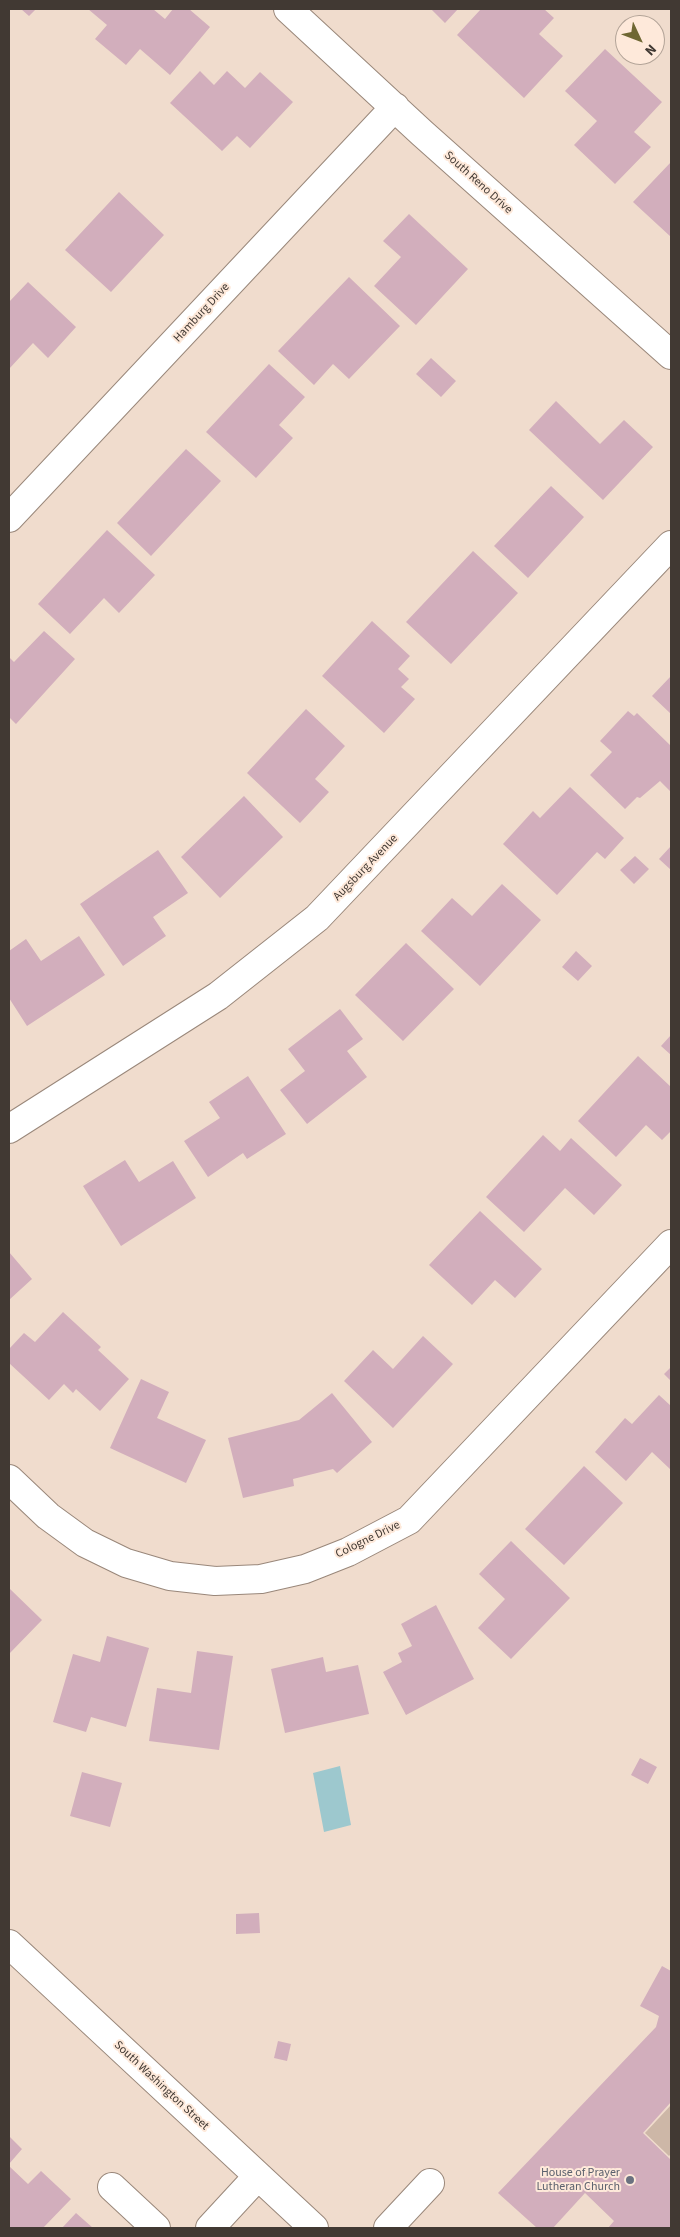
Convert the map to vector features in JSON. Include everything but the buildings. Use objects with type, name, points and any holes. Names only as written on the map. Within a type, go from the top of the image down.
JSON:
[{"type":"street","name":"South Reno Drive","points":[[288,9],[671,355]]},
{"type":"street","name":"Hamburg Drive","points":[[9,518],[395,107]]},
{"type":"street","name":"Augsburg Avenue","points":[[9,1130],[218,996],[317,918],[671,545]]},
{"type":"street","name":"Cologne Drive","points":[[9,1479],[48,1516],[85,1542],[126,1563],[170,1576],[215,1581],[261,1579],[305,1569],[348,1552],[409,1520],[671,1244]]},
{"type":"street","name":"South Washington Street","points":[[9,1944],[314,2228]]},
{"type":"street","points":[[210,2228],[258,2176]]},
{"type":"street","points":[[388,2228],[430,2183]]},
{"type":"street","points":[[112,2187],[156,2228]]},
{"type":"shaded area","points":[[671,2105],[671,2154],[669,2156],[645,2133]]},
{"type":"water","points":[[340,1766],[351,1825],[324,1832],[313,1773]]},
{"type":"place","name":"House of Prayer Lutheran Church","points":[[630,2180]]}]
